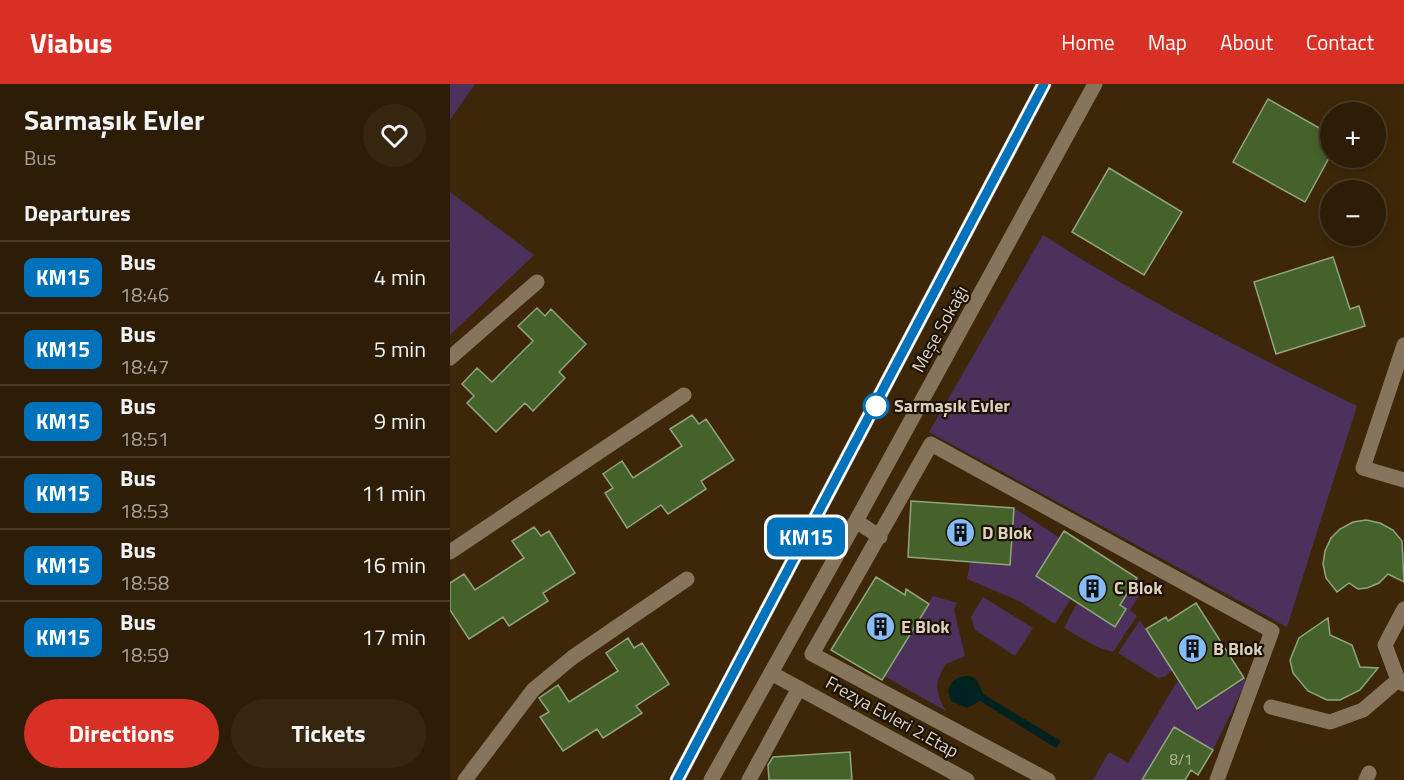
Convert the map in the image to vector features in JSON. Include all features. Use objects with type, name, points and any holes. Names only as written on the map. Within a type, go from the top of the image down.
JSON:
[{"type":"street","name":"Meşe Sokağı","points":[[677,780],[1044,84]]},
{"type":"street","name":"Meşe Sokağı","points":[[711,780],[856,521],[1095,84]]},
{"type":"street","points":[[450,358],[537,282]]},
{"type":"street","points":[[1404,345],[1363,468],[1404,480]]},
{"type":"street","points":[[450,552],[684,394]]},
{"type":"street","points":[[1048,780],[812,654],[931,444],[1272,631],[1217,780]]},
{"type":"street","points":[[856,521],[880,537]]},
{"type":"street","points":[[469,779],[512,714],[532,690],[573,657],[687,579]]},
{"type":"street","points":[[1271,707],[1330,722],[1363,710],[1388,692],[1401,682],[1385,645],[1404,609]]},
{"type":"street","name":"Frezya Evleri 2.Etap","points":[[771,673],[967,780]]},
{"type":"street","name":"Frezya Evleri 2.Etap","points":[[749,780],[799,688]]},
{"type":"shaded area","points":[[450,84],[475,84],[450,120]]},
{"type":"shaded area","points":[[450,192],[534,255],[450,335]]},
{"type":"shaded area","points":[[1043,235],[1119,282],[1197,325],[1357,406],[1287,627],[929,432]]},
{"type":"shaded area","points":[[1014,508],[1060,538],[1036,576],[1071,599],[1055,624],[1019,601],[967,579],[970,562],[1010,565]]},
{"type":"shaded area","points":[[1137,578],[1147,584],[1130,610],[1137,616],[1113,652],[1097,647],[1064,628],[1077,603],[1115,626],[1126,609],[1120,605]]},
{"type":"shaded area","points":[[933,596],[957,603],[954,610],[965,656],[946,664],[939,676],[938,693],[946,711],[884,676]]},
{"type":"shaded area","points":[[983,597],[1033,628],[1015,656],[975,630],[971,617]]},
{"type":"shaded area","points":[[1140,620],[1172,670],[1166,676],[1158,678],[1118,653]]},
{"type":"shaded area","points":[[1245,679],[1245,684],[1213,750],[1174,727],[1142,780],[1093,780],[1109,752],[1128,763],[1178,680],[1197,709]]},
{"type":"water","points":[[962,676],[970,676],[977,680],[983,694],[1061,741],[1056,748],[980,701],[967,708],[951,701],[948,691],[953,681]]},
{"type":"building","points":[[1268,99],[1320,128],[1320,168],[1323,168],[1305,202],[1233,162]]},
{"type":"building","points":[[1109,168],[1182,212],[1144,275],[1072,232]]},
{"type":"building","points":[[1333,257],[1350,309],[1359,306],[1365,326],[1276,354],[1254,282]]},
{"type":"building","points":[[537,308],[545,316],[551,309],[586,344],[559,372],[565,378],[533,411],[525,403],[496,432],[467,403],[474,396],[462,384],[477,368],[492,382],[533,341],[518,326]]},
{"type":"building","points":[[692,415],[699,424],[706,419],[734,460],[701,481],[706,489],[668,514],[661,505],[627,528],[605,493],[613,488],[603,474],[622,461],[633,478],[682,446],[670,429]]},
{"type":"building","name":"D Blok","points":[[911,501],[1014,508],[1010,565],[908,557]]},
{"type":"building","points":[[1366,520],[1380,523],[1393,530],[1402,541],[1404,582],[1388,574],[1379,583],[1367,588],[1358,589],[1349,583],[1337,592],[1326,578],[1323,564],[1325,551],[1331,538],[1340,529],[1353,522]]},
{"type":"building","points":[[534,527],[541,536],[549,531],[575,573],[543,593],[548,601],[509,626],[503,617],[469,639],[450,610],[450,583],[464,574],[475,590],[524,558],[512,541]]},
{"type":"building","name":"C Blok","points":[[1064,531],[1137,578],[1120,605],[1126,609],[1115,627],[1036,576]]},
{"type":"building","name":"E Blok","points":[[876,577],[905,595],[906,589],[929,604],[882,680],[831,650]]},
{"type":"building","name":"B Blok","points":[[1196,603],[1244,678],[1197,709],[1146,629],[1166,617],[1168,621]]},
{"type":"building","points":[[1328,618],[1330,635],[1352,645],[1360,667],[1378,668],[1360,690],[1340,700],[1327,700],[1308,691],[1293,673],[1290,660],[1299,638]]},
{"type":"building","points":[[628,638],[634,648],[642,643],[669,684],[636,706],[642,713],[603,738],[597,729],[563,751],[540,717],[549,712],[539,698],[558,685],[569,702],[618,671],[606,653]]},
{"type":"building","points":[[1174,727],[1213,750],[1198,775],[1191,770],[1185,780],[1142,780]]},
{"type":"building","points":[[850,752],[852,780],[769,780],[768,765],[773,757]]},
{"type":"bus line","name":"KM15","points":[[677,780],[1044,84]]},
{"type":"place","name":"Sarmaşık Evler","points":[[876,406]]},
{"type":"place","name":"D Blok","points":[[961,533]]},
{"type":"place","name":"C Blok","points":[[1093,588]]},
{"type":"place","name":"E Blok","points":[[880,627]]},
{"type":"place","name":"B Blok","points":[[1192,649]]}]
